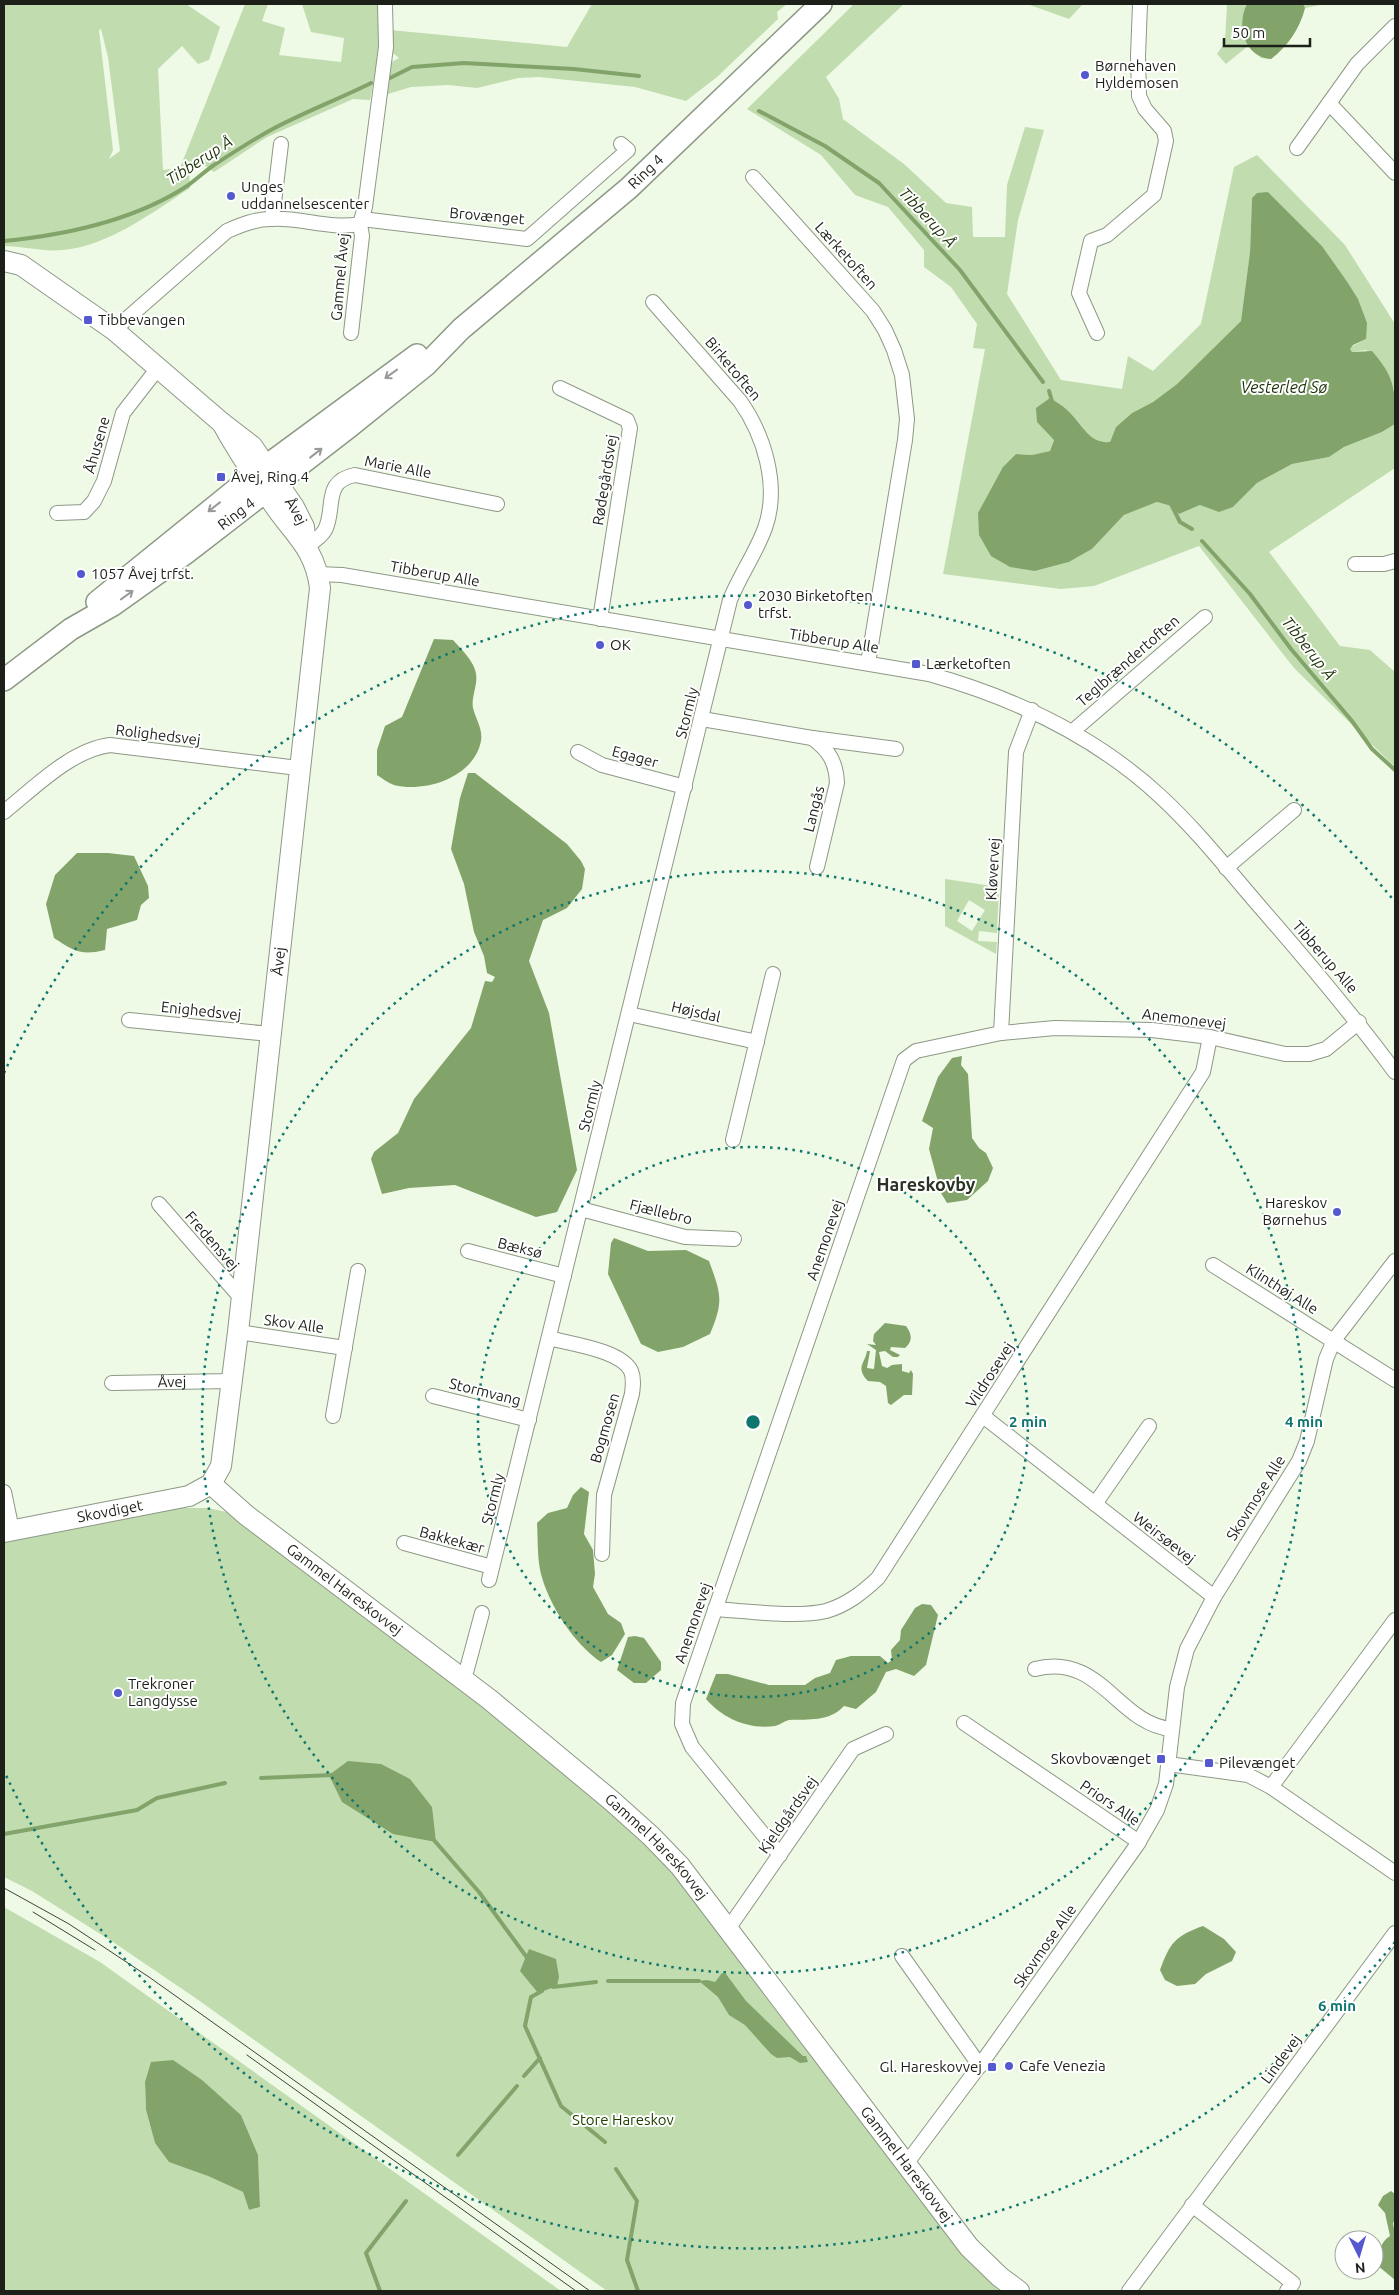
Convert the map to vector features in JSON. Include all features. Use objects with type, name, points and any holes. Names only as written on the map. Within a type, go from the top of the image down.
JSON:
[{"type":"main road","name":"Ring 4","points":[[4,680],[71,629],[113,605],[416,355],[461,329],[629,188],[821,4]]},
{"type":"street","points":[[114,330],[227,231],[248,222],[272,218],[347,226],[361,221],[365,207],[386,47],[385,4]]},
{"type":"street","points":[[1097,333],[1079,293],[1091,241],[1107,235],[1154,195],[1166,140],[1164,131],[1145,108],[1139,96],[1140,4]]},
{"type":"street","points":[[1297,148],[1358,64],[1395,26]]},
{"type":"street","points":[[1329,103],[1395,173]]},
{"type":"street","points":[[272,218],[281,144]]},
{"type":"street","name":"Brovænget","points":[[361,221],[527,239],[628,150],[621,144]]},
{"type":"street","name":"Lærketoften","points":[[753,177],[873,312],[894,350],[902,375],[906,404],[905,440],[868,663]]},
{"type":"street","name":"Gammel Åvej","points":[[351,333],[362,236],[361,221]]},
{"type":"street","name":"Åvej","points":[[12,263],[114,330],[222,423],[252,446],[266,479],[295,533],[306,544],[318,574],[318,608],[298,768],[238,1332],[221,1466],[211,1484]]},
{"type":"street","name":"Birketoften","points":[[653,302],[751,416],[763,444],[769,470],[770,500],[766,526],[730,600],[722,639]]},
{"type":"street","name":"Åhusene","points":[[57,514],[84,512],[94,501],[104,481],[123,413],[158,368]]},
{"type":"street","name":"Rødegårdsvej","points":[[560,388],[627,420],[630,428],[600,619]]},
{"type":"street","name":"Marie Alle","points":[[306,544],[320,536],[326,529],[332,491],[344,477],[355,475],[497,504]]},
{"type":"street","points":[[1355,564],[1384,564],[1395,561]]},
{"type":"street","name":"Tibberup Alle","points":[[318,574],[342,575],[929,674],[965,684],[1032,710],[1073,731],[1123,764],[1161,796],[1359,1022],[1395,1072]]},
{"type":"street","name":"Teglbrændertoften","points":[[1073,731],[1205,617]]},
{"type":"street","name":"Stormly","points":[[491,1574],[722,639]]},
{"type":"street","name":"Kløvervej","points":[[1001,1033],[1016,752],[1032,710]]},
{"type":"street","points":[[702,719],[812,738],[896,749]]},
{"type":"street","name":"Langås","points":[[812,738],[825,747],[832,757],[837,776],[816,867]]},
{"type":"street","name":"Rolighedsvej","points":[[4,812],[74,757],[97,746],[110,745],[298,768]]},
{"type":"street","name":"Egager","points":[[578,752],[602,766],[685,787]]},
{"type":"street","points":[[1226,868],[1294,810]]},
{"type":"street","points":[[733,1140],[773,974]]},
{"type":"street","name":"Højsdal","points":[[629,1014],[757,1042]]},
{"type":"street","name":"Enighedsvej","points":[[129,1020],[270,1034]]},
{"type":"street","name":"Anemonevej","points":[[780,1855],[692,1747],[682,1724],[683,1703],[904,1060],[916,1051],[1001,1033],[1055,1028],[1152,1030],[1210,1037],[1285,1054],[1309,1054],[1326,1050],[1359,1022]]},
{"type":"street","name":"Vildrosevej","points":[[715,1609],[810,1614],[828,1610],[860,1595],[878,1578],[1203,1072],[1210,1037]]},
{"type":"street","name":"Fredensvej","points":[[159,1204],[241,1298]]},
{"type":"street","name":"Fjællebro","points":[[581,1209],[686,1237],[734,1239]]},
{"type":"street","name":"Bæksø","points":[[468,1252],[564,1276]]},
{"type":"street","name":"Skovmose Alle","points":[[906,2164],[980,2066],[1139,1842],[1157,1810],[1166,1784],[1177,1687],[1186,1649],[1214,1597],[1299,1461],[1307,1441],[1326,1359],[1334,1340],[1395,1263]]},
{"type":"street","name":"Klinthøj Alle","points":[[1213,1265],[1395,1380]]},
{"type":"street","points":[[333,1416],[358,1271]]},
{"type":"street","name":"Skov Alle","points":[[238,1332],[345,1348]]},
{"type":"street","name":"Bogmosen","points":[[549,1338],[613,1355],[624,1362],[631,1371],[633,1382],[632,1394],[604,1495],[602,1554]]},
{"type":"street","name":"Åvej","points":[[112,1383],[232,1381]]},
{"type":"street","name":"Stormvang","points":[[433,1396],[529,1420]]},
{"type":"street","name":"Weirsøevej","points":[[983,1416],[1214,1597]]},
{"type":"street","points":[[1095,1504],[1149,1426]]},
{"type":"street","name":"Skovdiget","points":[[8,1531],[189,1496],[211,1484]]},
{"type":"street","name":"Gammel Hareskovvej","points":[[211,1484],[246,1515],[464,1680],[586,1779],[651,1836],[680,1866],[969,2247],[1000,2277],[1019,2291]]},
{"type":"street","points":[[4,1492],[8,1531]]},
{"type":"street","name":"Bakkekær","points":[[404,1543],[491,1574]]},
{"type":"street","points":[[464,1680],[482,1613]]},
{"type":"street","points":[[1271,1787],[1395,1620]]},
{"type":"street","points":[[1035,1669],[1046,1666],[1061,1666],[1087,1674],[1151,1725],[1171,1729]]},
{"type":"street","name":"Priors Alle","points":[[964,1723],[1139,1842]]},
{"type":"street","name":"Kjeldgårdsvej","points":[[728,1929],[853,1749],[886,1734]]},
{"type":"street","points":[[1168,1764],[1248,1775],[1271,1787],[1395,1873]]},
{"type":"street","name":"Lindevej","points":[[1129,2291],[1395,1933]]},
{"type":"street","points":[[902,1956],[980,2066]]},
{"type":"street","points":[[1192,2205],[1293,2283],[1287,2291]]},
{"type":"green space","points":[[4,4],[186,4],[220,27],[209,60],[198,64],[182,46],[158,69],[163,170],[180,168],[245,4],[268,4],[262,21],[285,28],[279,55],[341,62],[344,38],[311,32],[302,4],[381,4],[380,62],[377,62],[370,100],[353,99],[267,137],[214,172],[201,163],[189,167],[190,188],[129,227],[96,242],[62,250],[40,250],[4,246]],"holes":[[[101,29],[108,57],[120,151],[109,159],[113,150],[99,30]]]},
{"type":"green space","points":[[592,4],[787,4],[777,12],[778,19],[717,77],[686,101],[635,87],[539,77],[518,78],[477,88],[448,85],[411,87],[388,94],[388,64],[399,58],[389,50],[390,30],[567,47]]},
{"type":"green space","points":[[854,4],[904,4],[826,77],[839,99],[843,119],[904,164],[946,203],[972,207],[973,237],[1005,237],[1007,185],[1025,127],[1044,130],[1018,220],[1007,294],[1061,380],[1122,389],[1128,356],[1153,371],[1201,324],[1234,167],[1257,155],[1345,245],[1395,324],[1395,395],[1394,388],[1385,369],[1366,350],[1352,352],[1349,348],[1366,339],[1346,280],[1322,246],[1268,192],[1252,198],[1250,252],[1241,321],[1177,384],[1153,402],[1132,413],[1116,427],[1110,442],[1102,443],[1086,434],[1054,439],[1050,451],[1032,455],[1016,454],[1035,571],[1069,562],[1092,549],[1124,515],[1157,502],[1171,506],[1179,514],[1200,505],[1233,507],[1257,483],[1292,464],[1329,457],[1344,447],[1382,432],[1395,424],[1395,468],[1269,552],[1340,646],[1370,650],[1395,672],[1395,767],[1294,668],[1199,546],[1094,586],[1061,589],[943,574],[985,349],[973,348],[977,324],[951,287],[924,267],[924,250],[888,207],[855,195],[821,155],[747,109]]},
{"type":"green space","points":[[1027,4],[1083,4],[1069,19]]},
{"type":"green space","points":[[1227,4],[1325,4],[1305,8],[1300,23],[1292,36],[1271,59],[1261,58],[1248,46],[1226,64],[1217,54],[1225,42]]},
{"type":"green space","points":[[945,879],[999,887],[997,933],[979,931],[978,941],[997,942],[996,954],[945,926]],"holes":[[[969,900],[985,910],[972,931],[957,921]]]},
{"type":"green space","name":"Store Hareskov","points":[[163,1508],[208,1508],[231,1513],[477,1699],[616,1812],[671,1868],[951,2234],[999,2291],[607,2291],[194,1997],[113,1942],[32,1891],[4,1877],[4,1542]]},
{"type":"green space","points":[[4,1907],[100,1962],[561,2291],[4,2291]],"holes":[[[145,2082],[225,2101],[241,2115],[258,2155],[260,2207],[249,2210],[243,2192],[208,2176],[155,2143],[146,2110]]]},
{"type":"water","points":[[1247,4],[1303,4],[1305,8],[1300,23],[1292,36],[1271,59],[1254,53],[1245,39],[1242,21]]},
{"type":"water","name":"Vesterled Sø","points":[[1268,192],[1322,246],[1358,299],[1367,323],[1366,339],[1353,345],[1350,349],[1352,352],[1372,351],[1386,369],[1394,393],[1395,424],[1382,432],[1344,447],[1329,457],[1292,464],[1257,483],[1233,507],[1219,512],[1200,505],[1179,514],[1171,506],[1157,502],[1124,515],[1092,549],[1069,562],[1035,571],[1010,567],[991,556],[979,535],[978,513],[1003,467],[1016,454],[1032,455],[1050,451],[1054,440],[1037,422],[1036,408],[1050,398],[1067,410],[1090,436],[1102,442],[1110,442],[1116,427],[1132,413],[1153,402],[1177,384],[1241,321],[1250,252],[1252,198],[1257,193]]},
{"type":"water","points":[[434,639],[453,640],[475,669],[476,682],[473,708],[480,728],[481,741],[477,754],[469,764],[447,780],[420,787],[394,785],[377,775],[377,750],[385,726],[402,717]]},
{"type":"water","points":[[468,773],[475,773],[567,844],[585,869],[582,889],[567,908],[543,920],[529,961],[549,1013],[577,1170],[557,1212],[536,1217],[455,1185],[409,1188],[382,1194],[371,1159],[374,1152],[398,1133],[414,1099],[471,1028],[485,981],[492,982],[495,977],[487,973],[484,956],[474,932],[464,884],[451,849],[460,798]]},
{"type":"water","points":[[77,853],[108,853],[134,856],[148,886],[149,898],[141,905],[137,920],[107,929],[105,950],[97,952],[78,951],[54,938],[46,904],[55,875]]},
{"type":"water","points":[[962,1056],[961,1065],[968,1074],[972,1138],[979,1148],[986,1153],[993,1168],[988,1181],[967,1200],[947,1203],[941,1193],[929,1149],[933,1128],[922,1121],[938,1077],[952,1058]]},
{"type":"water","points":[[614,1238],[648,1251],[686,1250],[709,1261],[719,1298],[717,1313],[710,1334],[683,1347],[658,1352],[641,1344],[608,1274],[611,1243]]},
{"type":"water","points":[[885,1323],[906,1326],[911,1337],[905,1348],[891,1347],[890,1350],[900,1355],[898,1357],[893,1357],[885,1351],[879,1352],[882,1366],[887,1368],[892,1365],[902,1364],[902,1371],[909,1373],[911,1370],[913,1374],[912,1395],[904,1395],[891,1405],[888,1403],[886,1386],[880,1382],[868,1381],[861,1369],[867,1351],[870,1351],[867,1368],[874,1369],[876,1350],[867,1344],[876,1345],[873,1341],[874,1334]]},
{"type":"water","points":[[581,1487],[589,1492],[584,1534],[593,1550],[595,1574],[593,1587],[608,1614],[621,1623],[625,1634],[612,1655],[601,1662],[581,1645],[556,1611],[545,1586],[539,1562],[537,1523],[548,1513],[567,1508],[573,1495]]},
{"type":"water","points":[[922,1604],[931,1605],[938,1615],[926,1665],[914,1676],[896,1669],[886,1672],[876,1692],[856,1709],[844,1706],[832,1715],[825,1717],[789,1720],[775,1726],[765,1727],[746,1724],[728,1717],[712,1706],[706,1699],[716,1674],[728,1674],[769,1685],[805,1685],[815,1678],[830,1673],[836,1660],[851,1656],[880,1656],[888,1663],[892,1660],[891,1650],[900,1640],[901,1630],[915,1608]]},
{"type":"water","points":[[628,1637],[644,1638],[661,1662],[661,1670],[646,1683],[634,1683],[617,1670]]},
{"type":"water","points":[[348,1761],[381,1764],[410,1779],[432,1807],[436,1842],[393,1834],[342,1802],[329,1775]]},
{"type":"water","points":[[1203,1926],[1224,1939],[1236,1952],[1232,1961],[1206,1974],[1195,1984],[1177,1986],[1165,1980],[1160,1970],[1171,1947],[1186,1933]]},
{"type":"water","points":[[529,1949],[556,1959],[559,1977],[557,1986],[538,1993],[520,1971]]},
{"type":"water","points":[[722,1973],[726,1974],[746,2001],[803,2056],[806,2056],[808,2062],[800,2063],[790,2057],[777,2058],[771,2054],[745,2025],[729,2015],[718,1997],[699,1981],[715,1982]]},
{"type":"water","points":[[173,2060],[202,2080],[241,2115],[258,2155],[260,2207],[249,2210],[243,2192],[208,2176],[169,2162],[155,2143],[146,2110],[145,2082],[151,2062]]},
{"type":"water","points":[[1391,2191],[1395,2194],[1395,2221],[1393,2223],[1395,2234],[1395,2280],[1384,2271],[1384,2243],[1390,2236],[1385,2213],[1378,2205],[1383,2196]]},
{"type":"waterway","name":"Tibberup Å","points":[[390,78],[412,67],[464,63],[574,69],[639,76]]},
{"type":"waterway","name":"Tibberup Å","points":[[4,241],[75,230],[122,217],[145,208],[187,186],[217,163],[269,131],[371,83]]},
{"type":"waterway","name":"Tibberup Å","points":[[759,111],[825,146],[879,183],[960,270],[1043,382]]},
{"type":"waterway","name":"Tibberup Å","points":[[1049,391],[1052,401]]},
{"type":"waterway","name":"Tibberup Å","points":[[1170,502],[1180,522],[1192,529]]},
{"type":"waterway","name":"Tibberup Å","points":[[1202,541],[1250,594],[1291,649],[1352,721],[1372,749],[1395,770]]},
{"type":"waterway","points":[[261,1778],[333,1775]]},
{"type":"waterway","points":[[4,1834],[137,1810],[157,1798],[225,1783]]},
{"type":"waterway","points":[[433,1839],[479,1892],[528,1959]]},
{"type":"waterway","points":[[608,1981],[699,1981]]},
{"type":"waterway","points":[[553,1987],[596,1982]]},
{"type":"waterway","points":[[542,1991],[531,1997],[525,2026],[561,2106],[605,2142]]},
{"type":"waterway","points":[[524,2076],[540,2058]]},
{"type":"waterway","points":[[458,2155],[517,2086]]},
{"type":"waterway","points":[[616,2169],[637,2201],[627,2260],[638,2291]]},
{"type":"waterway","points":[[380,2291],[366,2253],[406,2201]]},
{"type":"tram line","points":[[4,1888],[69,1924],[149,1977],[590,2291]]},
{"type":"tram line","points":[[33,1912],[95,1950]]},
{"type":"tram line","points":[[247,2055],[576,2291]]},
{"type":"place","name":"Børnehaven Hyldemosen","points":[[1085,75]]},
{"type":"place","name":"Unges uddannelsescenter","points":[[231,196]]},
{"type":"place","name":"Tibbevangen","points":[[88,320]]},
{"type":"place","name":"Åvej, Ring 4","points":[[221,477]]},
{"type":"place","name":"1057 Åvej trfst.","points":[[81,574]]},
{"type":"place","name":"2030 Birketoften trfst.","points":[[748,605]]},
{"type":"place","name":"OK","points":[[600,645]]},
{"type":"place","name":"Lærketoften","points":[[916,664]]},
{"type":"place","name":"Hareskov Børnehus","points":[[1337,1212]]},
{"type":"place","name":"Trekroner Langdysse","points":[[118,1693]]},
{"type":"place","name":"Skovbovænget","points":[[1161,1759]]},
{"type":"place","name":"Pilevænget","points":[[1209,1763]]},
{"type":"place","name":"Cafe Venezia","points":[[1009,2066]]},
{"type":"place","name":"Gl. Hareskovvej","points":[[992,2067]]},
{"type":"district","name":"Hareskovby","points":[[926,1185]]}]
